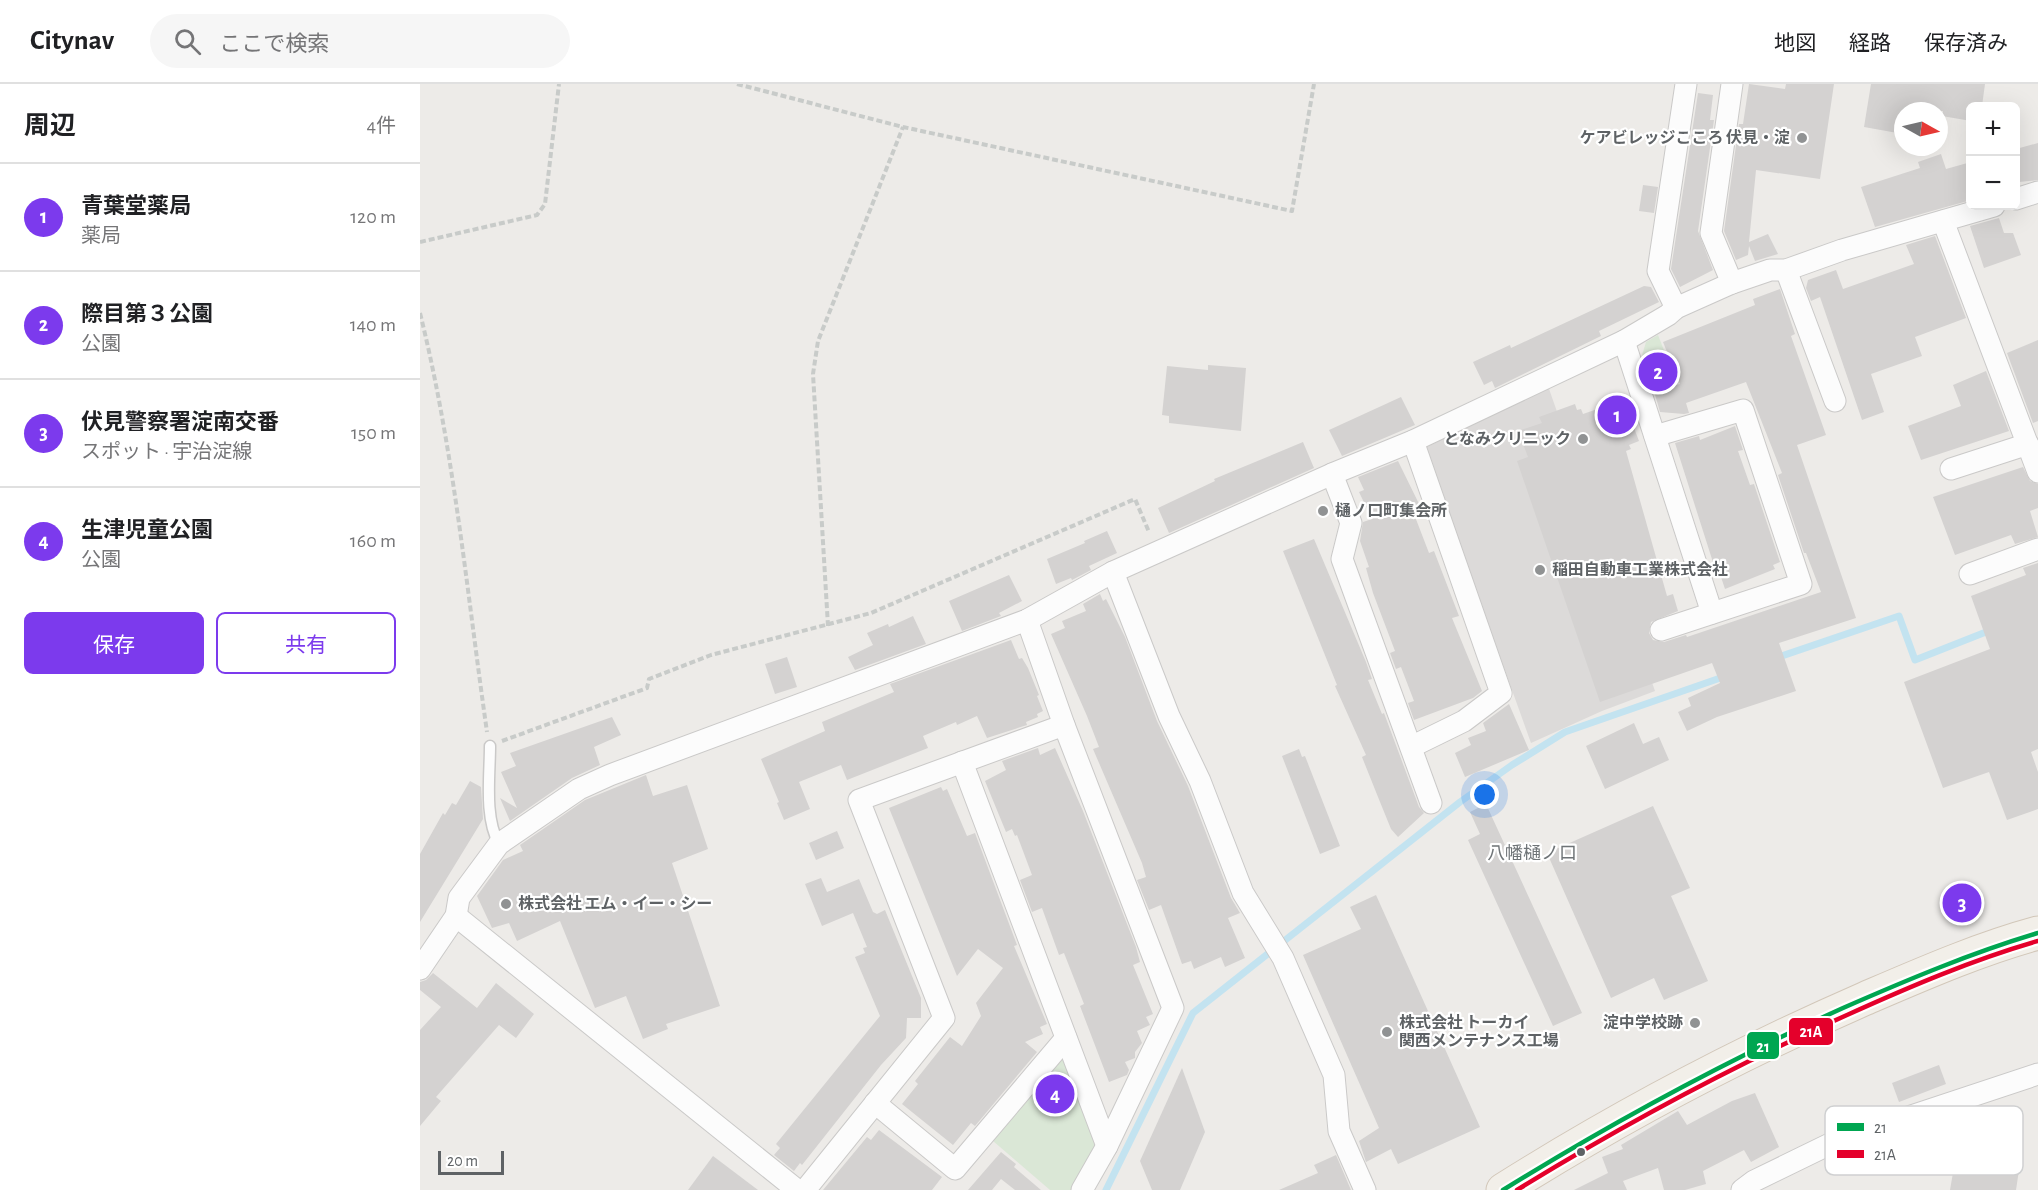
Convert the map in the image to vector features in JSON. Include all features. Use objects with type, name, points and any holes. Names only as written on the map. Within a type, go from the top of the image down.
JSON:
[{"type":"main road","points":[[1503,1190],[1590,1135],[1682,1084],[1817,1020],[1909,980],[2038,933]]},
{"type":"street","points":[[1676,308],[1658,271],[1686,84]]},
{"type":"street","points":[[1732,84],[1711,233],[1732,283]]},
{"type":"street","points":[[2020,198],[2038,192]]},
{"type":"street","points":[[420,969],[456,916],[459,898],[499,844],[579,789],[610,775],[1027,620],[1113,572],[1332,474],[1413,441],[1624,341],[1676,308],[1732,283],[1770,270],[1786,270],[1842,249],[1981,210]]},
{"type":"street","points":[[1944,221],[2038,472]]},
{"type":"street","points":[[1786,270],[1834,401]]},
{"type":"street","points":[[1624,341],[1712,613]]},
{"type":"street","points":[[1655,436],[1743,410],[1801,584],[1661,630]]},
{"type":"street","points":[[1411,747],[1464,721],[1501,693],[1413,441]]},
{"type":"street","points":[[1951,469],[2028,444]]},
{"type":"street","points":[[1332,474],[1351,523],[1341,559],[1431,803]]},
{"type":"street","points":[[1970,574],[2038,549]]},
{"type":"street","points":[[1113,572],[1169,716],[1200,781],[1243,893],[1284,958],[1334,1075],[1340,1131],[1365,1190]]},
{"type":"street","points":[[1027,620],[1064,725],[1173,1008],[1107,1146],[1082,1190]]},
{"type":"street","points":[[805,1190],[944,1018],[859,800],[1064,725]]},
{"type":"street","points":[[962,762],[1107,1146]]},
{"type":"street","points":[[456,916],[797,1190]]},
{"type":"street","points":[[875,1103],[955,1168],[1066,1038]]},
{"type":"street","points":[[1942,1106],[2038,1074]]},
{"type":"street","points":[[1742,1190],[1755,1180],[1825,1146]]},
{"type":"lane","points":[[490,746],[492,820],[494,836],[499,844]]},
{"type":"path","points":[[420,242],[537,215],[545,204],[559,84]]},
{"type":"path","points":[[737,84],[903,127],[1292,211],[1314,84]]},
{"type":"path","points":[[828,626],[813,374],[818,340],[903,127]]},
{"type":"path","points":[[420,314],[449,467],[490,746],[647,688],[650,679],[711,656],[871,613],[1134,499],[1158,552]]},
{"type":"path","points":[[420,351],[428,350]]},
{"type":"shaded area","name":"稲田自動車工業株式会社","points":[[1548,386],[1655,691],[1602,711],[1531,743],[1425,448]]},
{"type":"green space","points":[[1658,335],[1676,381],[1650,391],[1640,362],[1646,342]]},
{"type":"green space","points":[[1065,1052],[1095,1137],[1093,1156],[1072,1190],[1050,1190],[993,1141]]},
{"type":"building","points":[[1749,84],[1785,89],[1786,84],[1834,84],[1820,179],[1756,170],[1749,242],[1768,234],[1778,254],[1755,261],[1749,246],[1748,255],[1736,260],[1724,231],[1739,124],[1743,124]]},
{"type":"building","points":[[1871,84],[1985,84],[1983,102],[1966,102],[1966,120],[1948,117],[1948,102],[1894,102],[1894,132],[1864,127]]},
{"type":"building","points":[[1698,93],[1713,95],[1710,120],[1714,120],[1698,231],[1713,270],[1680,287],[1671,269]]},
{"type":"building","points":[[2038,143],[2038,180],[2020,182],[2020,148]]},
{"type":"building","points":[[1942,156],[1946,169],[1966,163],[1966,201],[1875,227],[1861,187],[1920,168],[1918,162]]},
{"type":"building","points":[[1643,185],[1658,187],[1654,213],[1639,211]]},
{"type":"building","points":[[1999,218],[2004,233],[2013,233],[2021,255],[1984,268],[1970,226]]},
{"type":"building","points":[[1935,236],[1966,318],[1915,337],[1922,356],[1871,374],[1884,412],[1862,420],[1820,297],[1811,301],[1806,288],[1808,280],[1836,270],[1843,289],[1914,264],[1906,245]]},
{"type":"building","points":[[1644,286],[1651,287],[1659,302],[1599,331],[1601,336],[1495,388],[1492,381],[1484,385],[1473,362],[1510,345],[1511,348]]},
{"type":"building","points":[[1780,289],[1795,334],[1791,336],[1826,435],[1797,445],[1856,618],[1779,643],[1796,691],[1717,717],[1687,731],[1678,712],[1691,706],[1688,698],[1720,683],[1712,663],[1600,702],[1517,461],[1528,457],[1518,431],[1542,423],[1539,417],[1575,404],[1577,410],[1581,409],[1583,414],[1612,404],[1613,407],[1630,401],[1635,418],[1631,420],[1639,441],[1629,445],[1631,449],[1626,451],[1667,596],[1673,594],[1678,611],[1651,622],[1649,633],[1653,640],[1664,642],[1686,635],[1687,637],[1821,592],[1806,553],[1804,553],[1778,475],[1782,473],[1746,382],[1686,403],[1689,413],[1684,414],[1660,412],[1654,391],[1680,384],[1663,342],[1755,305],[1753,299]]},
{"type":"building","points":[[2038,340],[2038,421],[2033,423],[2007,353]]},
{"type":"building","points":[[1208,365],[1246,368],[1241,431],[1169,423],[1169,416],[1162,415],[1167,366],[1208,370]]},
{"type":"building","points":[[1986,371],[2009,431],[1921,460],[1908,426],[1961,406],[1953,385]]},
{"type":"building","points":[[1401,397],[1415,425],[1342,456],[1329,430]]},
{"type":"building","points":[[1735,426],[1743,450],[1738,451],[1750,485],[1754,484],[1780,562],[1773,565],[1775,569],[1725,589],[1721,577],[1718,578],[1675,443],[1699,436],[1700,440]]},
{"type":"building","points":[[1303,442],[1314,468],[1169,533],[1158,508],[1215,481],[1214,479]]},
{"type":"building","points":[[1398,461],[1422,510],[1414,514],[1429,553],[1434,551],[1459,616],[1452,618],[1482,691],[1473,698],[1414,720],[1408,703],[1414,701],[1401,667],[1396,669],[1390,653],[1395,651],[1373,593],[1366,568],[1369,567],[1360,541],[1363,522],[1372,519],[1359,492],[1364,490],[1358,477]]},
{"type":"building","points":[[2023,467],[2030,481],[2038,484],[2038,508],[2030,511],[2038,537],[2015,544],[2011,535],[1955,555],[1933,497]]},
{"type":"building","points":[[1107,531],[1117,553],[1089,566],[1091,570],[1072,580],[1071,578],[1056,584],[1047,559]]},
{"type":"building","points":[[1314,539],[1366,662],[1372,679],[1368,680],[1382,714],[1384,713],[1419,807],[1424,813],[1398,837],[1391,829],[1378,797],[1362,757],[1366,755],[1335,686],[1337,685],[1283,551]]},
{"type":"building","points":[[2038,563],[2038,749],[2031,752],[2038,772],[2038,809],[2007,820],[1989,772],[1943,788],[1904,682],[1990,649],[1971,596],[2026,575],[2023,568]]},
{"type":"building","points":[[1009,575],[1022,601],[999,613],[1001,616],[962,631],[949,601]]},
{"type":"building","points":[[1100,594],[1103,601],[1106,599],[1125,637],[1157,721],[1188,786],[1231,898],[1240,913],[1228,918],[1245,958],[1225,967],[1221,957],[1194,969],[1191,961],[1182,964],[1161,905],[1149,910],[1137,880],[1146,877],[1142,863],[1093,749],[1099,747],[1051,634],[1065,628],[1062,621],[1086,611],[1083,604]]},
{"type":"building","points":[[913,616],[926,644],[855,670],[848,657],[873,645],[867,633],[888,624],[889,627]]},
{"type":"building","points":[[1011,640],[1019,659],[1022,658],[1028,668],[1039,695],[1037,696],[1043,711],[1037,714],[1038,717],[1026,722],[1027,725],[987,738],[977,716],[923,736],[928,748],[847,780],[841,765],[799,782],[810,809],[784,820],[761,759],[825,731],[822,722],[894,692],[890,684]]},
{"type":"building","points":[[787,657],[797,687],[775,694],[765,664]]},
{"type":"building","points":[[1509,704],[1529,750],[1465,777],[1455,753],[1471,745],[1468,738],[1486,731],[1483,723]]},
{"type":"building","points":[[612,717],[621,735],[594,747],[600,765],[572,778],[510,821],[500,798],[517,808],[501,772],[516,766],[510,753]]},
{"type":"building","points":[[1634,723],[1643,744],[1659,737],[1669,760],[1605,789],[1586,746]]},
{"type":"building","points":[[1038,748],[1040,755],[1055,748],[1083,811],[1136,947],[1140,962],[1133,965],[1153,1014],[1146,1017],[1150,1025],[1137,1031],[1142,1043],[1135,1052],[1135,1058],[1125,1062],[1129,1070],[1127,1075],[1109,1082],[1080,1006],[1084,1004],[1064,953],[1059,955],[1042,908],[1032,912],[1020,880],[1032,875],[1017,835],[1015,836],[1012,829],[1006,832],[985,781],[1006,770],[1002,761]]},
{"type":"building","points":[[1299,749],[1302,757],[1305,756],[1340,846],[1320,854],[1282,756]]},
{"type":"building","points":[[646,775],[653,796],[687,785],[708,849],[672,863],[720,1006],[666,1024],[668,1029],[643,1039],[626,996],[595,1008],[560,921],[517,941],[509,923],[492,928],[477,896],[503,860],[523,851],[520,845],[585,800]]},
{"type":"building","points":[[470,781],[481,787],[483,819],[420,922],[420,854],[443,813],[445,815],[452,803],[456,805]]},
{"type":"building","points":[[941,787],[943,791],[947,789],[967,836],[975,833],[1017,945],[1014,946],[1047,1024],[1040,1027],[1043,1034],[1025,1042],[1037,1052],[975,1126],[971,1123],[953,1145],[902,1104],[918,1084],[915,1081],[950,1037],[962,1046],[981,1016],[976,1003],[1003,968],[978,949],[957,976],[889,808]]},
{"type":"building","points":[[1486,804],[1582,1013],[1553,1026],[1468,840],[1480,834],[1470,812]]},
{"type":"building","points":[[1653,806],[1690,888],[1671,896],[1708,981],[1664,1000],[1654,978],[1611,998],[1547,853]]},
{"type":"building","points":[[837,831],[844,848],[816,860],[809,843]]},
{"type":"building","points":[[821,878],[827,892],[859,879],[873,912],[877,914],[885,910],[921,998],[921,1018],[907,1018],[906,1038],[881,1065],[802,1165],[800,1163],[794,1171],[774,1155],[780,1148],[776,1144],[880,1016],[855,957],[865,953],[863,948],[867,947],[853,913],[822,926],[805,884]]},
{"type":"building","name":"株式会社 トーカイ 関西メンテナンス工場","points":[[1376,895],[1480,1127],[1398,1164],[1391,1149],[1366,1162],[1359,1141],[1379,1128],[1303,955],[1361,929],[1350,907]]},
{"type":"building","points":[[433,973],[477,1008],[496,983],[534,1014],[516,1038],[499,1025],[436,1097],[441,1101],[420,1126],[420,1030],[441,1007],[420,990],[420,982]]},
{"type":"building","points":[[1939,1065],[1946,1084],[1899,1102],[1892,1083]]},
{"type":"building","points":[[1182,1068],[1205,1132],[1180,1190],[1152,1190],[1140,1161]]},
{"type":"building","points":[[1755,1093],[1779,1147],[1751,1162],[1744,1150],[1703,1171],[1706,1184],[1685,1190],[1664,1190],[1658,1168],[1623,1181],[1627,1190],[1574,1190],[1608,1173],[1602,1157],[1623,1149],[1621,1145],[1678,1111],[1687,1125],[1732,1101]]},
{"type":"building","points":[[879,1130],[942,1177],[932,1190],[823,1190],[867,1137],[871,1140]]},
{"type":"building","points":[[1001,1152],[1016,1164],[1014,1167],[1041,1190],[1015,1190],[1001,1179],[992,1190],[968,1190]]},
{"type":"building","points":[[1336,1155],[1351,1190],[1279,1190],[1318,1173],[1314,1165]]},
{"type":"building","points":[[713,1156],[758,1190],[688,1190]]},
{"type":"building","points":[[1953,1175],[2018,1175],[2016,1190],[1950,1190]]},
{"type":"waterway","points":[[1776,658],[1899,616],[1915,660],[1991,630]]},
{"type":"waterway","points":[[1106,1190],[1193,1013],[1460,802],[1512,765],[1565,732],[1726,676]]},
{"type":"transit line","name":"21","points":[[1503,1190],[1670,1093],[1799,1028],[1939,968],[2038,933]]},
{"type":"transit line","name":"21A","points":[[1517,1190],[1679,1097],[1804,1034],[1941,975],[2038,941]]},
{"type":"place","name":"ケアビレッジこころ 伏見・淀","points":[[1802,138]]},
{"type":"place","name":"際目第３公園","points":[[1658,372]]},
{"type":"place","name":"青葉堂薬局","points":[[1617,415]]},
{"type":"place","name":"となみクリニック","points":[[1583,439]]},
{"type":"place","name":"樋ノ口町集会所","points":[[1323,511]]},
{"type":"place","name":"稲田自動車工業株式会社","points":[[1540,570]]},
{"type":"place","name":"伏見警察署淀南交番","points":[[1962,903]]},
{"type":"place","name":"株式会社 エム・イー・シー","points":[[506,904]]},
{"type":"place","name":"淀中学校跡","points":[[1695,1023]]},
{"type":"place","name":"株式会社 トーカイ 関西メンテナンス工場","points":[[1387,1032]]},
{"type":"place","name":"生津児童公園","points":[[1055,1094]]},
{"type":"district","name":"八幡樋ノ口","points":[[1532,854]]}]
